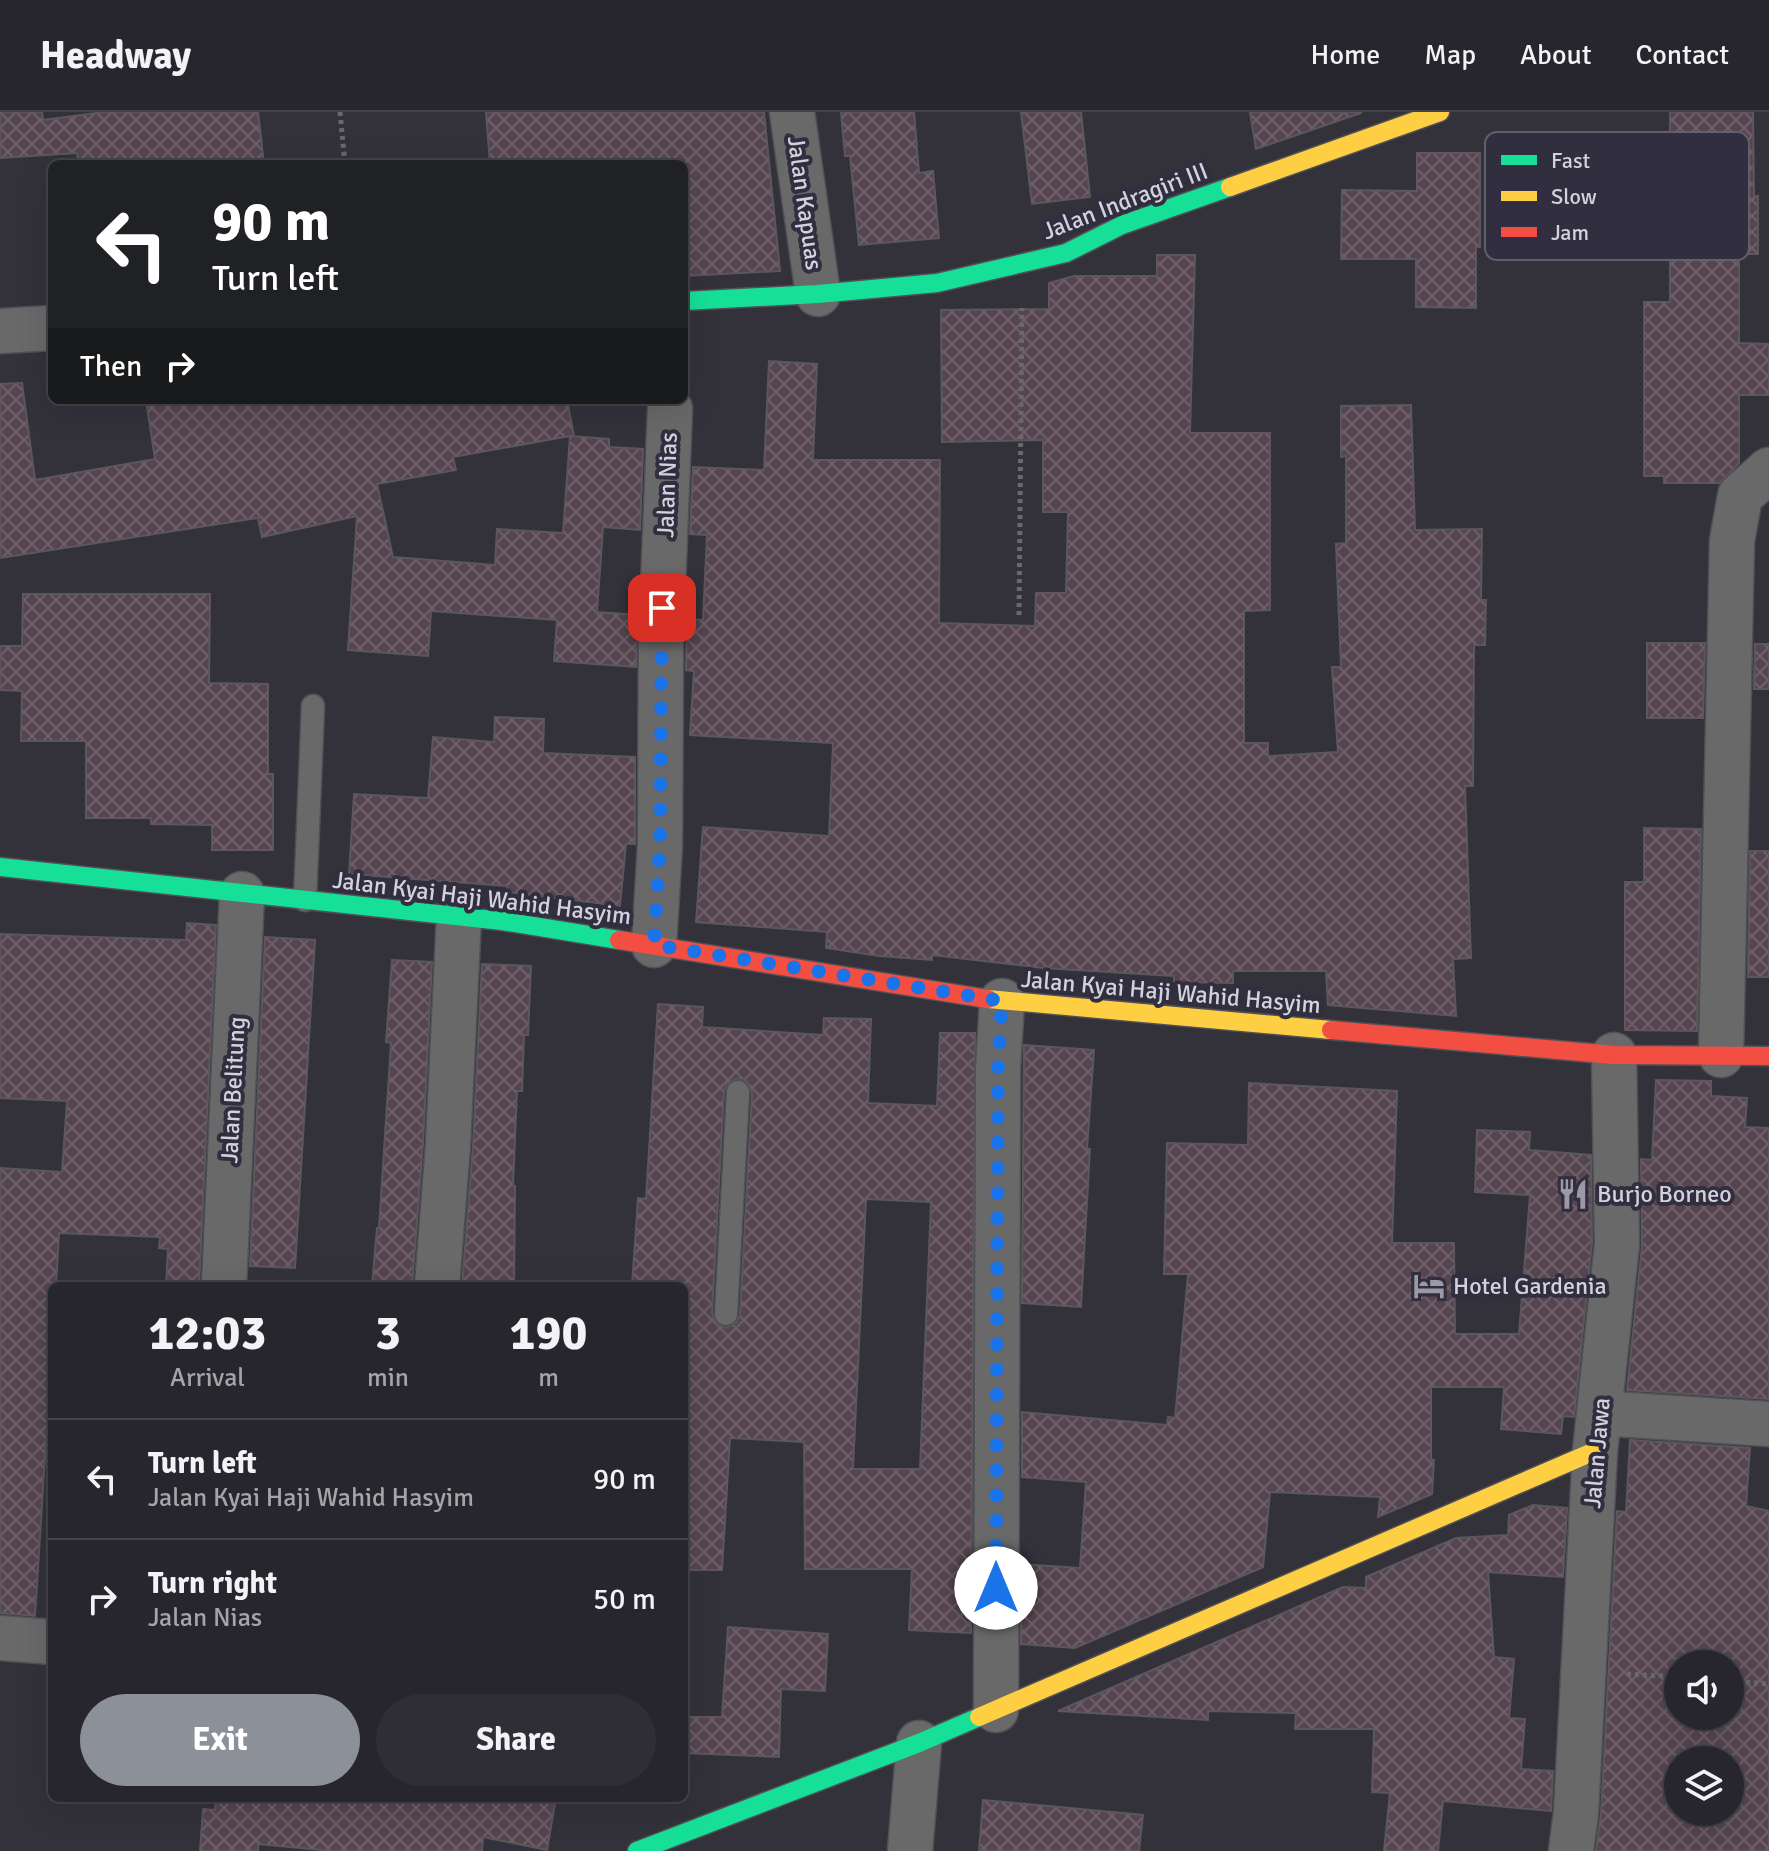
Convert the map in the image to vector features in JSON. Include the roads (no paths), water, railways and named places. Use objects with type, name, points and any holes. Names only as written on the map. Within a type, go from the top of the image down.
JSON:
[{"type":"street","name":"Jalan Kapuas","points":[[792,112],[818,294]]},
{"type":"street","name":"Jalan Indragiri III","points":[[688,301],[818,294],[937,283],[1066,253],[1122,225],[1440,112]]},
{"type":"street","points":[[0,331],[48,328]]},
{"type":"street","name":"Jalan Nias","points":[[654,945],[660,844],[661,637],[670,409]]},
{"type":"street","points":[[1721,1055],[1732,541],[1755,483]]},
{"type":"street","name":"Jalan Kyai Haji Wahid Hasyim","points":[[0,867],[459,916],[1002,1001],[1614,1055],[1769,1056]]},
{"type":"street","name":"Jalan Belitung","points":[[224,1282],[242,894]]},
{"type":"street","points":[[437,1282],[448,1145],[459,916]]},
{"type":"street","points":[[996,1710],[998,1068],[1002,1001]]},
{"type":"street","name":"Jalan Jawa","points":[[1571,1851],[1576,1813],[1597,1432],[1617,1244],[1614,1055]]},
{"type":"street","points":[[637,1851],[919,1743],[996,1710],[1597,1432],[1769,1424]]},
{"type":"street","points":[[0,1638],[48,1642]]},
{"type":"street","points":[[910,1851],[919,1743]]},
{"type":"lane","points":[[305,900],[313,706]]},
{"type":"lane","points":[[726,1314],[738,1092]]},
{"type":"place","name":"Burjo Borneo","points":[[1573,1194]]},
{"type":"place","name":"Hotel Gardenia","points":[[1429,1286]]}]
